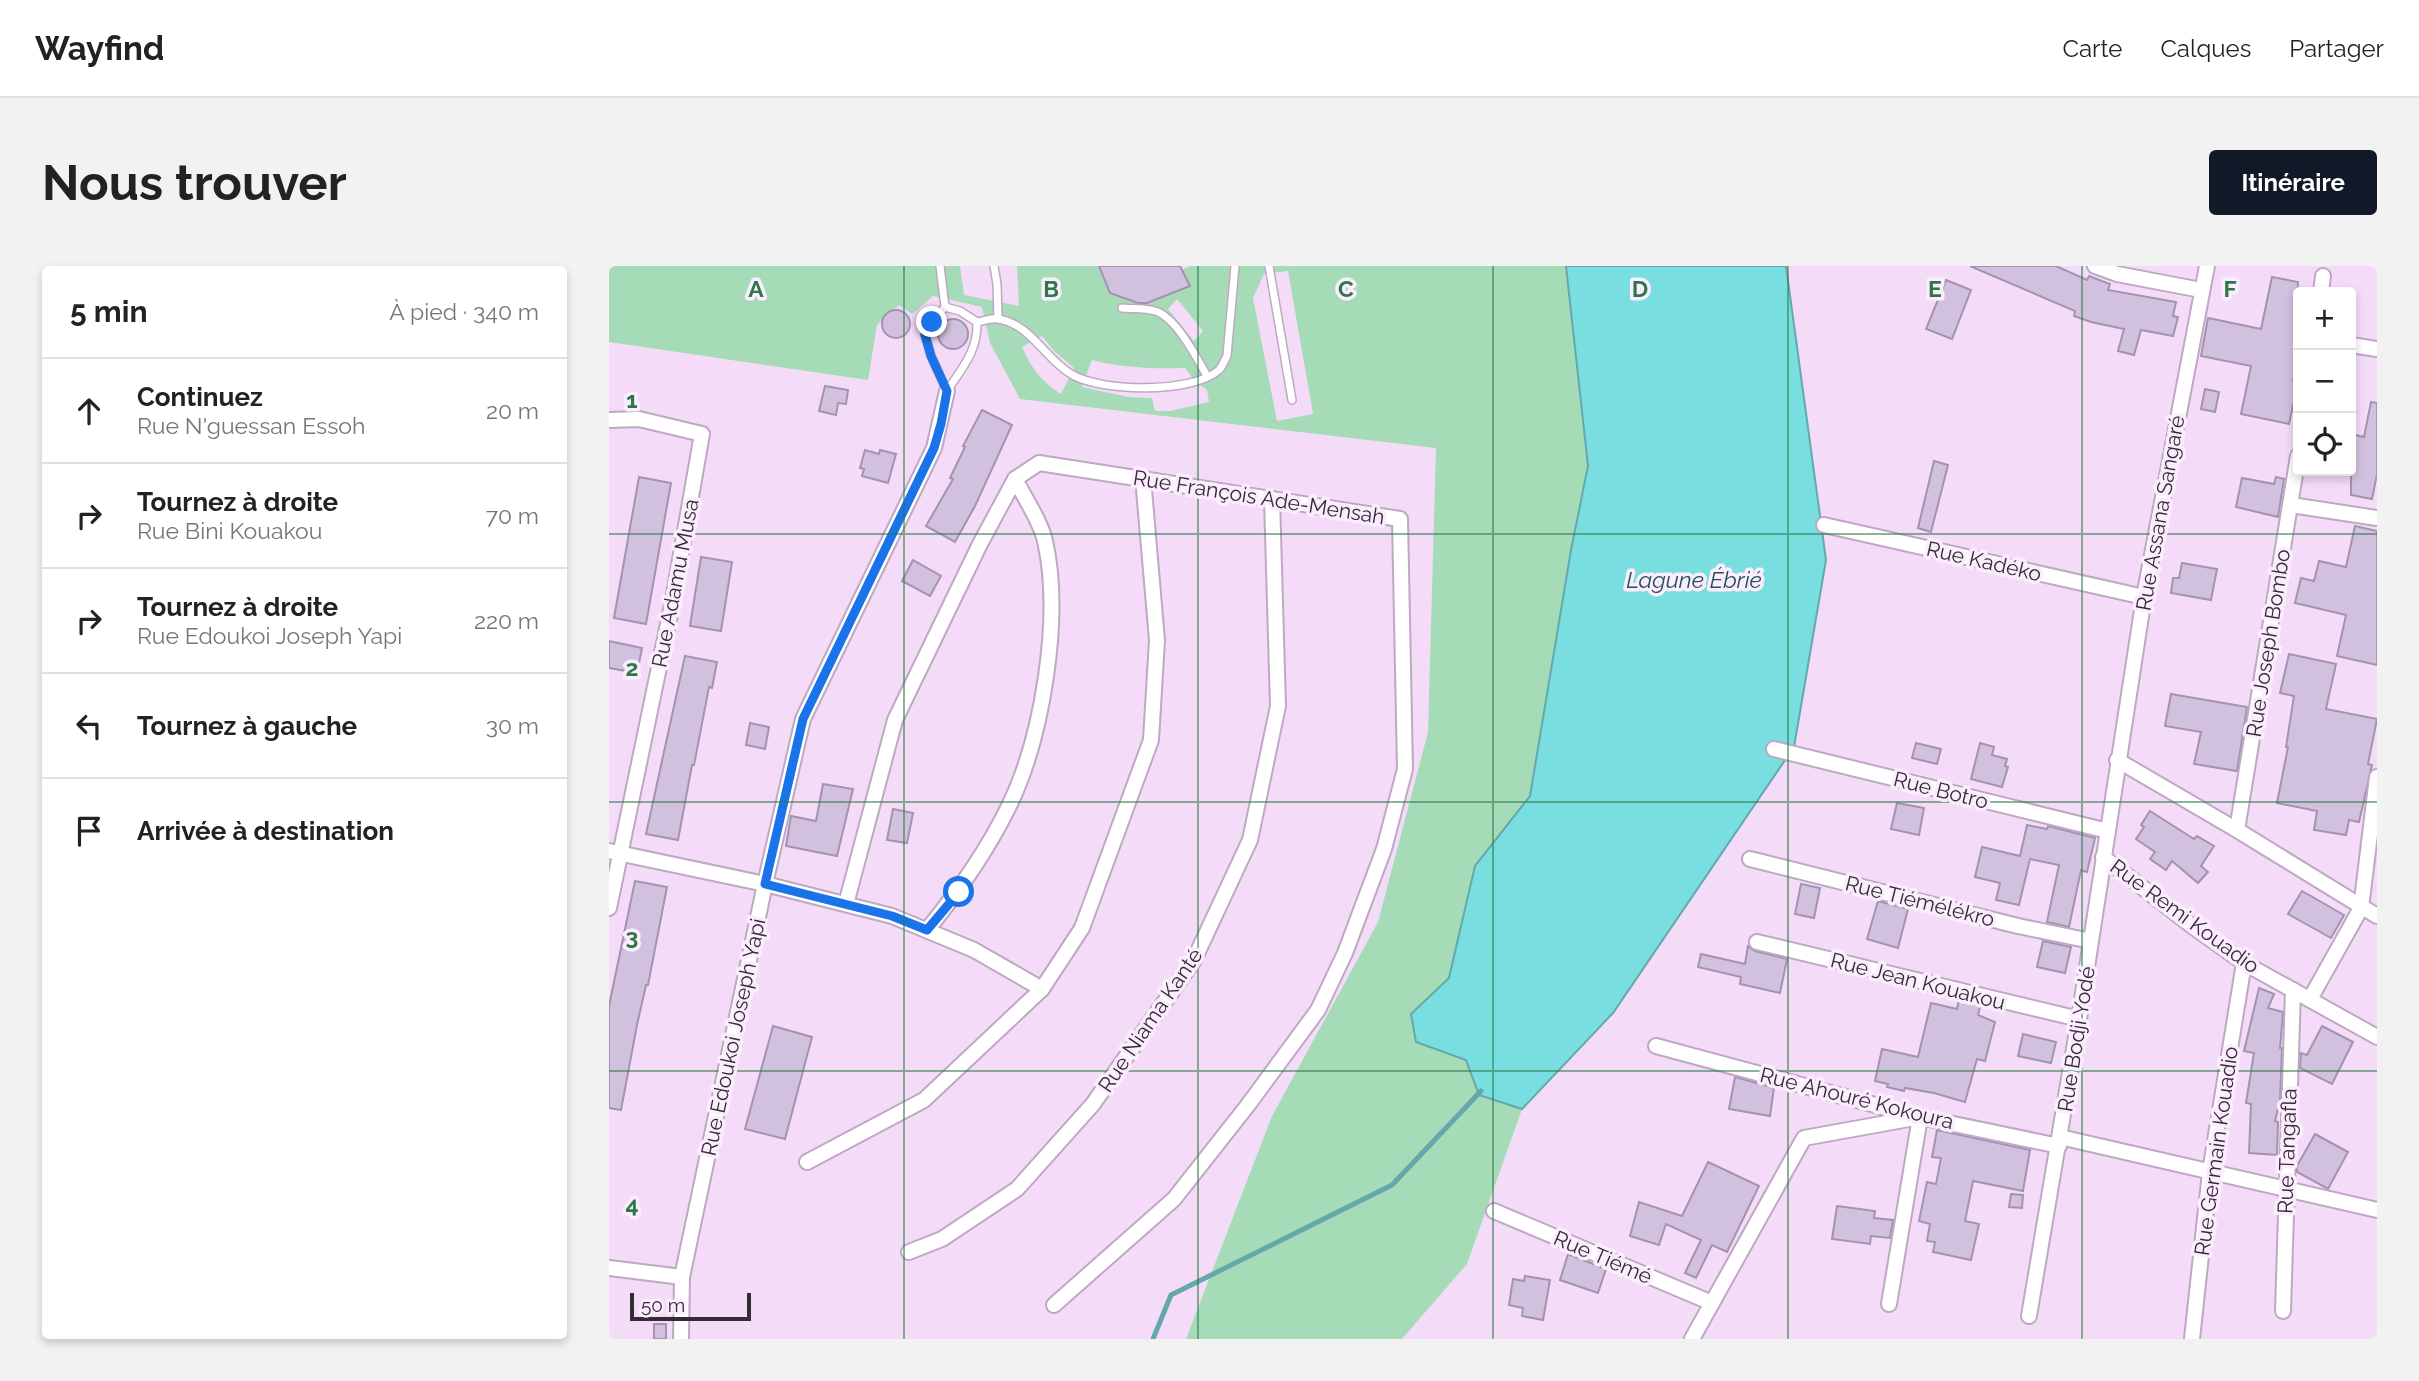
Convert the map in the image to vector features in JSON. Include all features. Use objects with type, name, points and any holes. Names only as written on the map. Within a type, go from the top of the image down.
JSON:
[{"type":"street","points":[[2095,266],[2201,290]]},
{"type":"street","name":"Rue Assana Sangaré","points":[[2117,760],[2144,597],[2207,266]]},
{"type":"street","points":[[2322,287],[2323,276]]},
{"type":"street","points":[[2356,346],[2377,349]]},
{"type":"street","name":"Rue Edoukoi Joseph Yapi","points":[[681,1339],[683,1277],[765,884],[803,719],[934,448],[947,391]]},
{"type":"street","name":"Rue Adamu Musa","points":[[609,420],[639,419],[702,434],[673,600],[615,852],[609,908]]},
{"type":"street","name":"Rue François Ade-Mensah","points":[[1015,478],[1039,463],[1400,519],[1405,769],[1384,849],[1345,953],[1318,1010],[1174,1199],[1054,1305]]},
{"type":"street","name":"Rue Joseph Bombo","points":[[2237,830],[2295,476]]},
{"type":"street","points":[[846,904],[895,720],[979,544],[1015,478]]},
{"type":"street","points":[[927,930],[959,892],[1009,805],[1024,770],[1036,722],[1048,659],[1052,597],[1045,538],[1015,478]]},
{"type":"street","points":[[807,1163],[924,1100],[1042,989],[1082,928],[1150,740],[1157,640],[1143,478]]},
{"type":"street","name":"Rue Niama Kanté","points":[[909,1252],[942,1239],[1017,1189],[1093,1104],[1194,960],[1249,840],[1278,706],[1272,499]]},
{"type":"street","points":[[2291,505],[2377,518]]},
{"type":"street","name":"Rue Kadéko","points":[[1824,525],[2144,597]]},
{"type":"street","name":"Rue Botro","points":[[1775,749],[2108,831]]},
{"type":"street","points":[[2117,760],[2377,916]]},
{"type":"street","name":"Rue Bodji Yodé","points":[[2029,1316],[2079,1019],[2117,760]]},
{"type":"street","points":[[2310,999],[2361,908],[2374,820],[2377,777]]},
{"type":"street","points":[[615,852],[765,884],[892,916],[974,950],[1042,989]]},
{"type":"street","name":"Rue Remi Kouadio","points":[[2103,857],[2244,963],[2377,1037]]},
{"type":"street","name":"Rue Tiémélékro","points":[[1750,859],[2018,926],[2091,941]]},
{"type":"street","name":"Rue Jean Kouakou","points":[[1757,942],[2079,1019]]},
{"type":"street","name":"Rue Germain Kouadio","points":[[2192,1339],[2210,1172],[2244,963]]},
{"type":"street","name":"Rue Tangafla","points":[[2283,1311],[2293,990]]},
{"type":"street","name":"Rue Ahouré Kokoura","points":[[1656,1046],[1920,1116],[2210,1172],[2377,1210]]},
{"type":"street","points":[[1692,1339],[1804,1138],[1920,1116],[1889,1304]]},
{"type":"street","name":"Rue Tiémé","points":[[1494,1211],[1712,1303]]},
{"type":"street","points":[[609,1268],[683,1277]]},
{"type":"lane","points":[[940,266],[945,307],[925,335],[947,391]]},
{"type":"lane","points":[[994,266],[998,319]]},
{"type":"lane","points":[[945,307],[960,312],[977,323],[998,319],[1025,331],[1048,356],[1071,375],[1116,387],[1173,386],[1207,376],[1220,369],[1227,356],[1235,266]]},
{"type":"lane","points":[[1269,266],[1292,400]]},
{"type":"lane","points":[[1122,308],[1158,312],[1171,322],[1193,351],[1207,376]]},
{"type":"lane","points":[[947,391],[977,342],[977,323]]},
{"type":"shaded area","points":[[609,266],[960,266],[964,295],[1019,306],[1017,266],[1099,266],[1107,287],[1117,283],[1114,295],[1135,301],[1139,292],[1145,304],[1189,286],[1182,270],[1190,266],[1566,266],[1588,466],[1571,550],[1530,796],[1475,866],[1449,978],[1411,1014],[1416,1042],[1466,1060],[1479,1095],[1522,1109],[1467,1264],[1402,1339],[1186,1339],[1272,1116],[1378,922],[1428,732],[1436,448],[1020,399],[990,343],[982,307],[933,296],[912,314],[899,305],[877,325],[868,380],[609,342]],"holes":[[[1288,271],[1313,414],[1277,421],[1253,298],[1264,274]],[[1177,299],[1203,331],[1194,341],[1168,309]],[[1042,336],[1054,351],[1074,368],[1061,394],[1038,374],[1022,347]],[[1092,360],[1138,367],[1185,368],[1195,381],[1207,390],[1209,402],[1170,411],[1155,411],[1152,398],[1128,397],[1082,387]]]},
{"type":"water","name":"Lagune Ébrié","points":[[1566,266],[1786,266],[1826,560],[1794,747],[1613,1013],[1522,1109],[1479,1095],[1466,1060],[1416,1042],[1411,1014],[1449,978],[1475,866],[1530,796],[1571,550],[1588,466]]},
{"type":"building","points":[[1099,266],[1180,266],[1190,286],[1147,303],[1138,303],[1110,293]]},
{"type":"building","points":[[1970,266],[2056,266],[2087,280],[2089,276],[2110,284],[2108,290],[2176,302],[2173,316],[2178,317],[2173,336],[2141,330],[2134,355],[2118,351],[2124,329],[2074,316],[2075,311]]},
{"type":"building","points":[[2272,277],[2298,282],[2298,287],[2293,287],[2293,405],[2289,424],[2241,414],[2251,366],[2201,356],[2208,318],[2261,329]]},
{"type":"building","points":[[1946,280],[1971,290],[1952,339],[1926,329]]},
{"type":"building","points":[[896,310],[906,314],[910,324],[906,334],[896,338],[886,334],[882,324],[886,314]]},
{"type":"building","points":[[953,319],[964,323],[968,334],[964,345],[953,349],[942,345],[938,334],[942,323]]},
{"type":"building","points":[[825,386],[848,390],[846,404],[838,403],[836,415],[819,411]]},
{"type":"building","points":[[2205,389],[2219,392],[2215,412],[2201,409]]},
{"type":"building","points":[[2371,402],[2377,403],[2377,474],[2372,499],[2351,495],[2351,476],[2356,476],[2356,435],[2364,437]]},
{"type":"building","points":[[982,410],[1012,425],[975,506],[955,542],[926,526],[953,479],[950,478],[965,447],[963,446]]},
{"type":"building","points":[[865,450],[879,454],[880,450],[896,454],[888,483],[862,476],[864,469],[860,468]]},
{"type":"building","points":[[1934,461],[1948,465],[1931,532],[1918,528]]},
{"type":"building","points":[[639,477],[671,483],[646,624],[614,618]]},
{"type":"building","points":[[2276,477],[2284,479],[2278,517],[2236,507],[2242,478],[2274,484]]},
{"type":"building","points":[[2355,526],[2377,531],[2377,665],[2337,656],[2346,615],[2295,603],[2301,578],[2314,581],[2319,561],[2346,567]]},
{"type":"building","points":[[701,557],[732,562],[721,631],[690,626]]},
{"type":"building","points":[[913,560],[941,576],[930,596],[902,581]]},
{"type":"building","points":[[2182,563],[2217,569],[2211,600],[2171,593],[2173,578],[2179,578]]},
{"type":"building","points":[[609,641],[642,648],[637,673],[609,668]]},
{"type":"building","points":[[2289,654],[2336,664],[2326,709],[2377,719],[2368,764],[2372,765],[2359,822],[2349,820],[2346,835],[2314,830],[2317,811],[2277,803],[2294,696],[2280,693]]},
{"type":"building","points":[[685,656],[717,662],[712,688],[709,687],[678,840],[646,834]]},
{"type":"building","points":[[2171,694],[2247,707],[2237,771],[2194,764],[2201,732],[2165,726]]},
{"type":"building","points":[[750,723],[769,727],[765,749],[746,745]]},
{"type":"building","points":[[1916,743],[1941,749],[1937,764],[1912,758]]},
{"type":"building","points":[[1980,743],[1994,747],[1992,755],[2007,759],[2005,766],[2008,767],[2002,787],[1971,779]]},
{"type":"building","points":[[823,784],[853,789],[837,856],[786,846],[791,816],[816,821]]},
{"type":"building","points":[[1897,803],[1924,808],[1919,835],[1891,829]]},
{"type":"building","points":[[893,809],[913,813],[907,843],[887,840]]},
{"type":"building","points":[[2150,811],[2194,839],[2197,836],[2214,846],[2201,866],[2208,872],[2198,883],[2172,861],[2166,870],[2150,859],[2155,852],[2136,839]]},
{"type":"building","points":[[2027,825],[2047,829],[2048,826],[2095,838],[2087,872],[2081,870],[2069,927],[2047,922],[2059,865],[2030,859],[2019,905],[1996,900],[2000,883],[1975,877],[1982,847],[2020,856]]},
{"type":"building","points":[[635,881],[667,887],[621,1110],[609,1108],[609,1006]]},
{"type":"building","points":[[1801,884],[1820,888],[1814,918],[1795,914]]},
{"type":"building","points":[[2302,891],[2344,915],[2331,938],[2288,914]]},
{"type":"building","points":[[1878,901],[1908,909],[1898,948],[1867,939]]},
{"type":"building","points":[[2043,941],[2071,947],[2065,973],[2037,967]]},
{"type":"building","points":[[1748,946],[1755,951],[1787,959],[1780,993],[1740,984],[1741,977],[1698,967],[1701,954],[1745,964]]},
{"type":"building","points":[[2259,988],[2274,994],[2268,1008],[2283,1012],[2280,1100],[2275,1121],[2278,1122],[2277,1155],[2249,1153],[2251,1104],[2246,1103],[2254,1053],[2244,1051]]},
{"type":"building","points":[[1959,1000],[1976,1004],[1980,1007],[1978,1015],[1995,1022],[1985,1061],[1977,1059],[1965,1102],[1934,1093],[1905,1088],[1904,1091],[1875,1081],[1882,1049],[1918,1057],[1931,1003],[1957,1009]]},
{"type":"building","points":[[773,1026],[812,1037],[785,1139],[745,1129]]},
{"type":"building","points":[[2322,1026],[2353,1042],[2332,1084],[2300,1068],[2301,1053],[2307,1055]]},
{"type":"building","points":[[2023,1034],[2056,1042],[2051,1063],[2018,1056]]},
{"type":"building","points":[[1735,1077],[1774,1088],[1770,1116],[1729,1109]]},
{"type":"building","points":[[1937,1130],[2030,1150],[2023,1191],[1973,1181],[1965,1221],[1979,1224],[1971,1260],[1933,1252],[1935,1242],[1927,1241],[1930,1224],[1919,1221],[1927,1182],[1936,1184],[1941,1158],[1932,1157]]},
{"type":"building","points":[[2315,1134],[2348,1152],[2328,1189],[2297,1172],[2297,1166]]},
{"type":"building","points":[[1708,1162],[1759,1186],[1727,1252],[1712,1245],[1696,1278],[1685,1273],[1701,1240],[1666,1224],[1659,1245],[1630,1236],[1639,1202],[1682,1216]]},
{"type":"building","points":[[2011,1194],[2023,1195],[2022,1208],[2009,1207]]},
{"type":"building","points":[[1837,1206],[1875,1211],[1874,1218],[1893,1220],[1890,1238],[1871,1236],[1870,1244],[1832,1239]]},
{"type":"building","points":[[1568,1254],[1606,1269],[1598,1293],[1560,1280]]},
{"type":"building","points":[[1525,1276],[1550,1280],[1543,1320],[1522,1316],[1523,1308],[1509,1305],[1513,1279],[1524,1281]]},
{"type":"building","points":[[654,1324],[666,1324],[666,1339],[654,1339]]},
{"type":"waterway","points":[[1153,1339],[1171,1295],[1392,1185],[1481,1091]]},
{"type":"route","points":[[932,322],[925,335],[947,391],[934,448],[803,719],[765,884],[892,916],[927,930],[959,892]]}]
